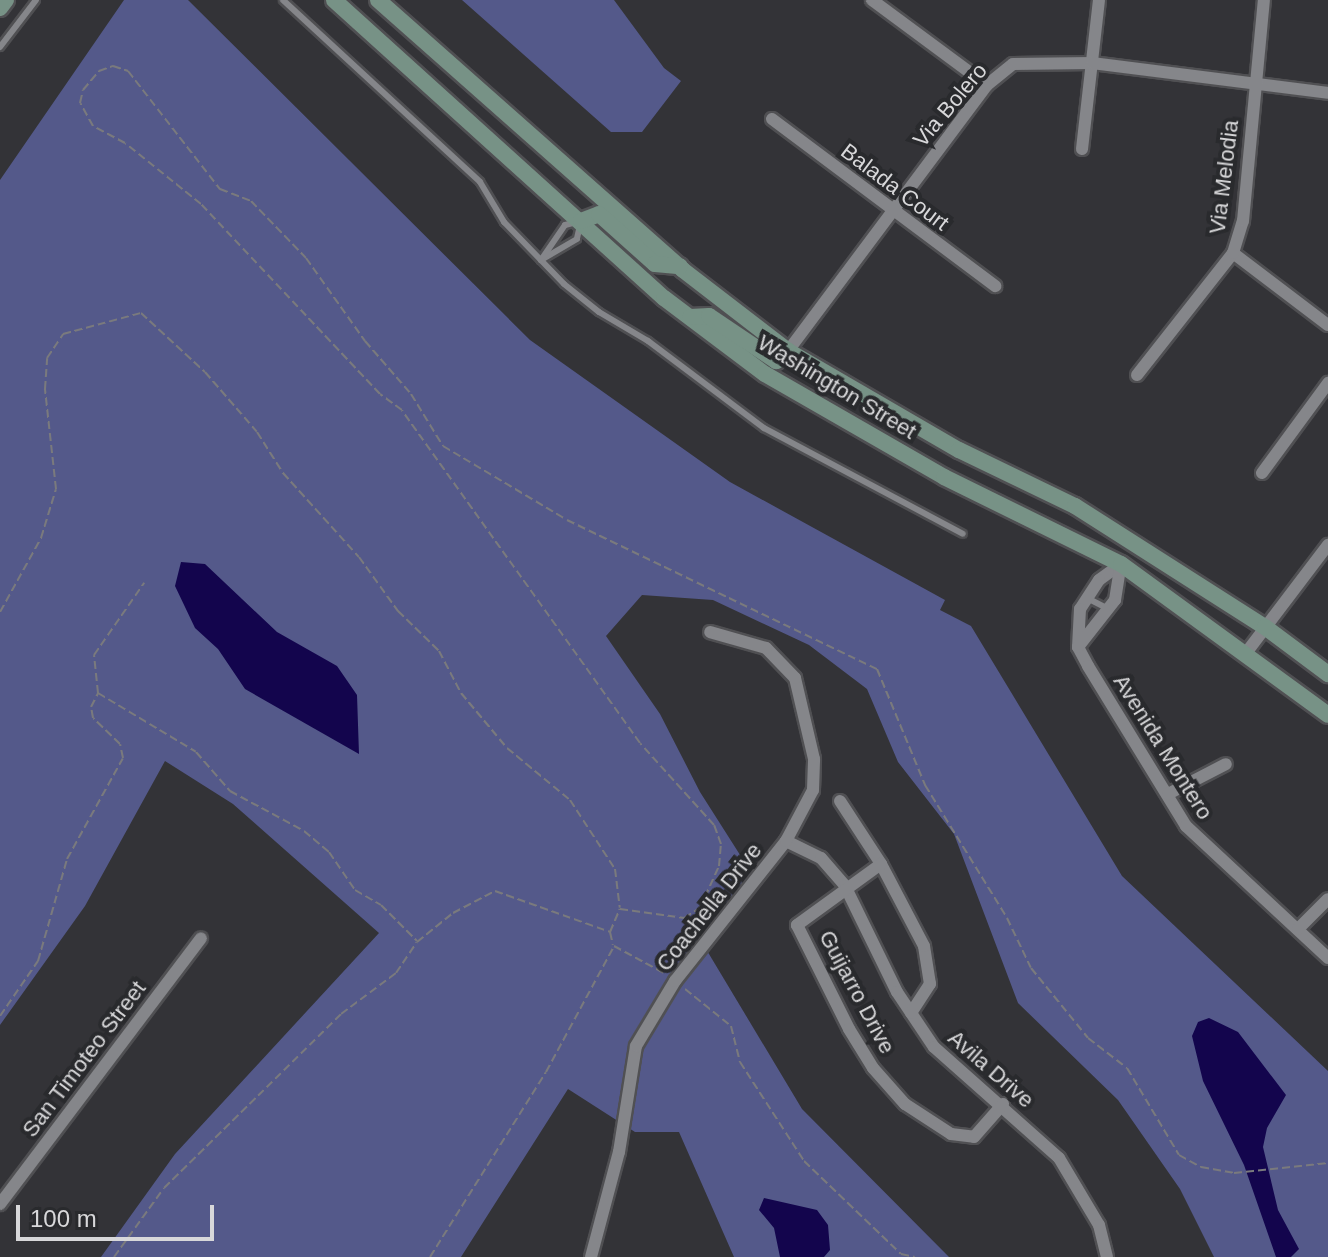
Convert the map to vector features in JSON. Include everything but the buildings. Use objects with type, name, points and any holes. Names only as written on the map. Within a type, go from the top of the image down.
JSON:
[{"type":"main road","points":[[0,8],[6,0]]},
{"type":"main road","name":"Washington Street","points":[[334,0],[690,317],[765,374],[944,477],[1121,564],[1328,715]]},
{"type":"main road","name":"Washington Street","points":[[378,0],[680,266],[788,351],[959,450],[1075,506],[1265,627],[1328,674]]},
{"type":"main road","points":[[581,221],[599,214],[655,264],[680,266]]},
{"type":"main road","points":[[690,317],[709,316],[776,361],[788,351]]},
{"type":"street","points":[[872,0],[987,85]]},
{"type":"street","points":[[1082,149],[1099,0]]},
{"type":"street","name":"Via Melodia","points":[[1137,375],[1233,253],[1243,221],[1264,0]]},
{"type":"street","name":"Via Bolero","points":[[788,351],[987,85],[1013,64],[1092,63],[1328,93]]},
{"type":"street","name":"Balada Court","points":[[772,119],[995,286]]},
{"type":"street","points":[[1233,253],[1328,325]]},
{"type":"street","points":[[1262,473],[1328,383]]},
{"type":"street","points":[[1246,653],[1328,545]]},
{"type":"street","points":[[1078,647],[1080,609],[1099,580],[1121,564]]},
{"type":"street","points":[[1078,647],[1109,609],[1121,564]]},
{"type":"street","name":"Coachella Drive","points":[[591,1257],[619,1152],[636,1046],[675,981],[786,841],[813,790],[814,759],[795,678],[766,648],[710,632]]},
{"type":"street","name":"Avenida Montero","points":[[1078,647],[1186,826],[1209,851],[1328,958]]},
{"type":"street","points":[[1168,794],[1226,764]]},
{"type":"street","points":[[840,801],[881,864],[924,946],[930,984],[911,1013]]},
{"type":"street","name":"Avila Drive","points":[[786,841],[821,858],[845,886],[911,1013],[934,1047],[1003,1104],[1059,1158],[1099,1225],[1107,1257]]},
{"type":"street","points":[[845,886],[881,864]]},
{"type":"street","name":"Guijarro Drive","points":[[845,886],[797,925],[873,1068],[905,1104],[951,1134],[974,1137],[1003,1104]]},
{"type":"street","points":[[1298,929],[1328,899]]},
{"type":"street","name":"San Timoteo Street","points":[[0,1204],[201,938]]},
{"type":"lane","points":[[0,47],[36,0]]},
{"type":"lane","points":[[283,0],[480,182],[504,222],[599,312],[648,341],[764,428],[963,534]]},
{"type":"lane","points":[[581,221],[577,239],[541,260],[565,225],[581,221]]},
{"type":"lane","points":[[1087,598],[1109,609]]},
{"type":"path","points":[[620,909],[684,918],[700,908],[719,866],[721,844],[714,825],[640,743],[402,410],[380,394],[201,204],[125,143],[93,126],[80,103],[83,90],[99,71],[113,66],[128,71],[220,189],[251,201],[306,258],[365,341],[411,394],[443,446],[508,480],[567,520],[877,669],[925,785],[1007,918],[1031,968],[1088,1038],[1127,1068],[1179,1155],[1201,1167],[1234,1173],[1328,1163]]},
{"type":"path","points":[[0,612],[41,538],[56,489],[45,389],[47,358],[63,334],[141,313],[205,372],[257,432],[283,473],[359,557],[398,611],[439,651],[461,693],[507,748],[570,800],[615,869],[620,909],[610,932],[614,946],[675,981],[731,1026],[740,1062],[804,1161],[901,1254],[915,1257]]},
{"type":"path","points":[[0,1016],[38,961],[67,859],[123,758],[120,744],[93,718],[91,707],[98,693],[94,655],[144,583]]},
{"type":"path","points":[[98,693],[196,752],[230,791],[304,831],[329,852],[355,890],[381,905],[417,942]]},
{"type":"path","points":[[114,1257],[164,1188],[341,1014],[396,973],[417,942],[453,913],[495,891],[610,932]]},
{"type":"path","points":[[430,1257],[546,1072],[614,946]]},
{"type":"shaded area","points":[[124,0],[188,0],[530,340],[730,482],[945,600],[940,610],[971,626],[1122,876],[1328,1071],[1328,1257],[1214,1257],[1180,1189],[1118,1100],[1018,1003],[954,834],[898,762],[867,689],[809,645],[713,600],[642,595],[606,636],[660,714],[700,792],[756,880],[703,944],[802,1109],[949,1257],[734,1257],[679,1132],[635,1132],[568,1089],[461,1257],[101,1257],[175,1154],[379,933],[233,804],[165,761],[85,906],[0,1025],[0,180]]},
{"type":"shaded area","points":[[462,0],[614,0],[664,68],[681,81],[642,132],[611,132]]},
{"type":"shaded area","points":[[181,562],[205,564],[277,632],[337,666],[357,695],[359,754],[245,689],[218,649],[195,628],[175,586]]},
{"type":"shaded area","points":[[1209,1018],[1238,1032],[1286,1095],[1267,1128],[1263,1147],[1278,1210],[1299,1249],[1291,1257],[1276,1257],[1244,1165],[1203,1081],[1192,1036],[1198,1022]]},
{"type":"shaded area","points":[[764,1198],[817,1210],[828,1225],[830,1250],[824,1257],[780,1257],[774,1228],[759,1210]]}]
